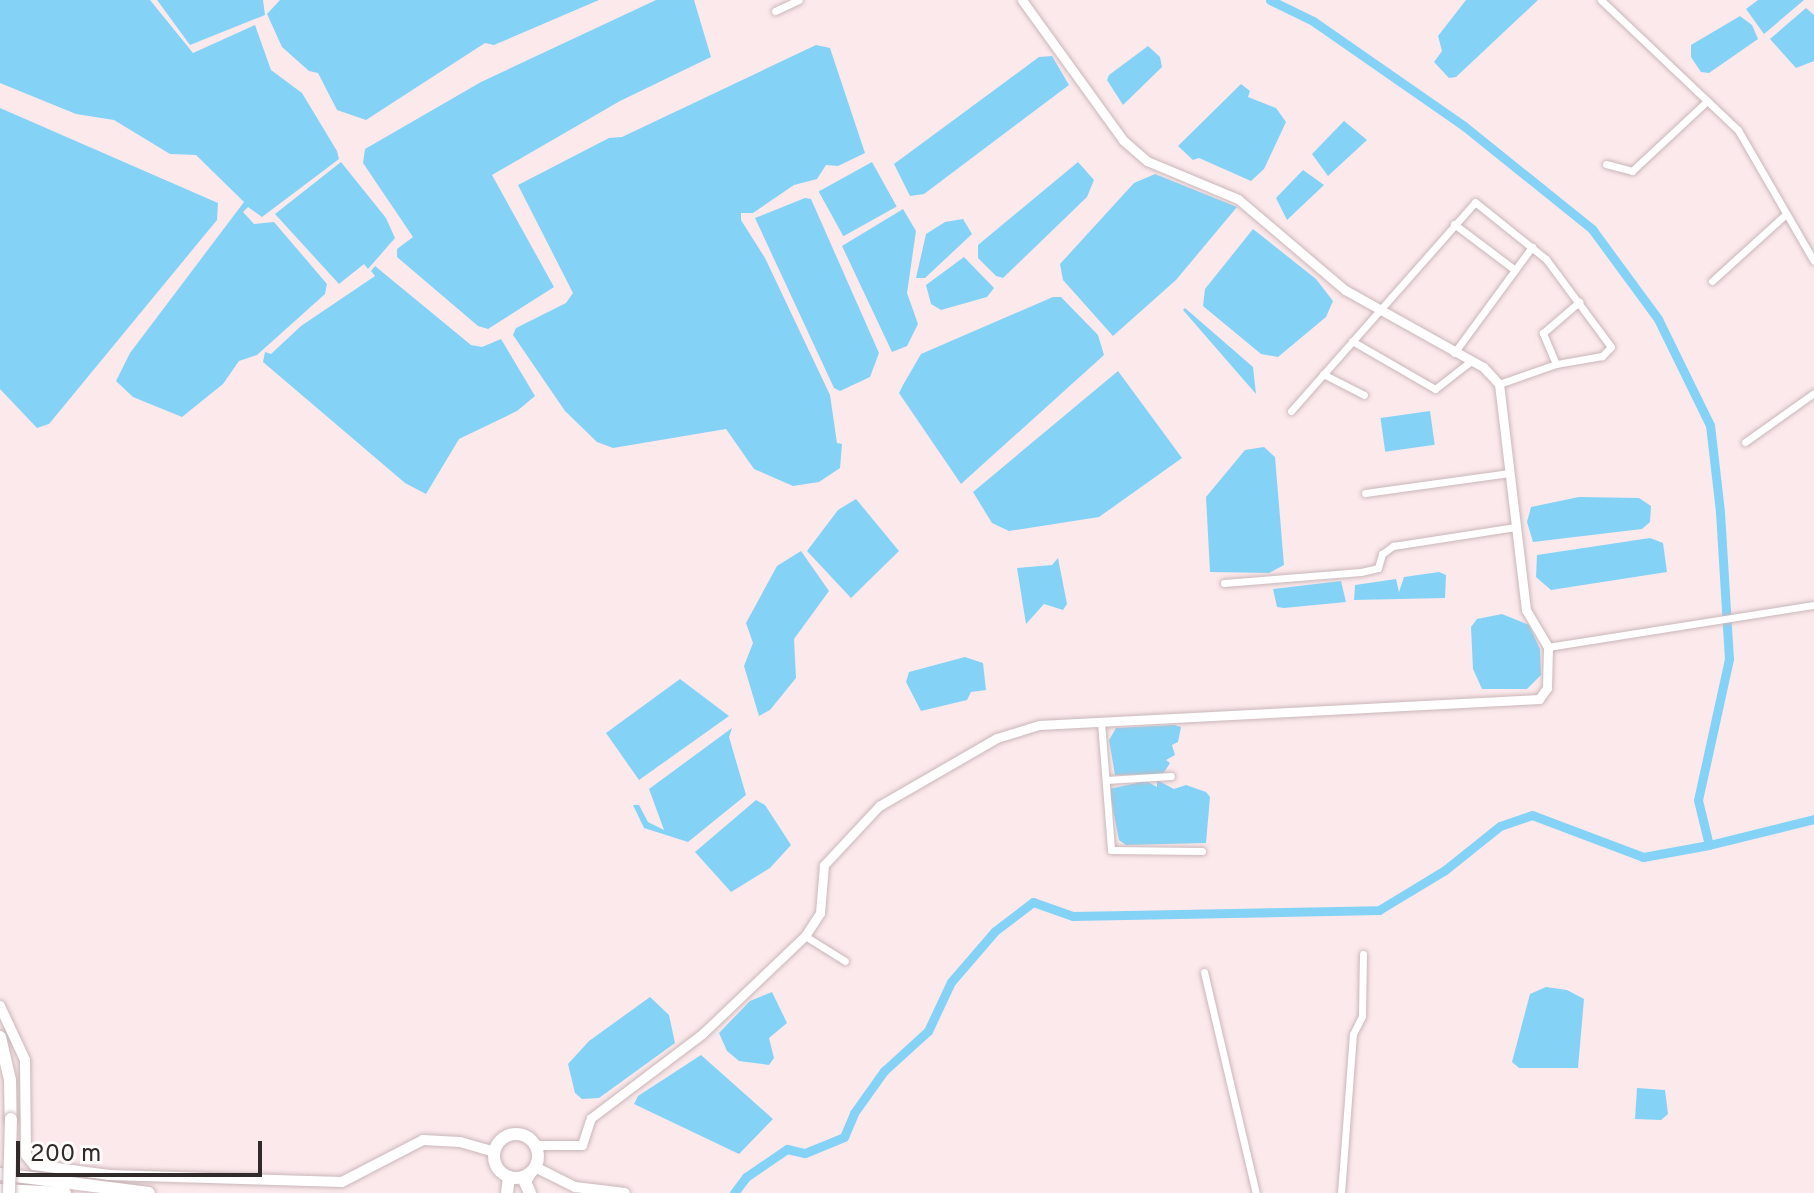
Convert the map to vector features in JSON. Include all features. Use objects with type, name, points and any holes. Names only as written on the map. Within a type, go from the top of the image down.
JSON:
[{"type":"highway","points":[[0,1037],[10,1080],[9,1193]]},
{"type":"highway","points":[[509,1177],[497,1167],[494,1152],[501,1139],[516,1133],[535,1145],[533,1170],[525,1182],[530,1193]]},
{"type":"highway","points":[[509,1177],[533,1170]]},
{"type":"highway","points":[[0,1174],[149,1193]]},
{"type":"highway","points":[[507,1193],[509,1177]]},
{"type":"highway","points":[[0,1190],[65,1193]]},
{"type":"main road","points":[[0,1006],[25,1060],[26,1155],[34,1165],[109,1175],[342,1182],[423,1140],[460,1142],[494,1152]]},
{"type":"main road","points":[[533,1170],[575,1187],[625,1193]]},
{"type":"street","points":[[775,11],[799,0]]},
{"type":"street","points":[[535,1145],[582,1145],[591,1118],[702,1034],[805,936],[820,913],[824,865],[879,806],[997,738],[1039,725],[1539,699],[1547,688],[1548,647],[1526,610],[1499,384],[1471,361],[1378,312],[1238,199],[1147,161],[1123,140],[1022,0]]},
{"type":"street","points":[[1601,0],[1738,130],[1814,261]]},
{"type":"street","points":[[1606,164],[1632,171],[1707,101]]},
{"type":"street","points":[[1291,411],[1454,224],[1479,203],[1532,247],[1579,302],[1611,351],[1556,364],[1499,384]]},
{"type":"street","points":[[1712,281],[1786,214]]},
{"type":"street","points":[[1454,224],[1515,270]]},
{"type":"street","points":[[1454,353],[1532,247]]},
{"type":"street","points":[[1556,364],[1543,333],[1579,302]]},
{"type":"street","points":[[1352,341],[1435,389],[1471,361]]},
{"type":"street","points":[[1323,374],[1364,395]]},
{"type":"street","points":[[1745,442],[1814,393]]},
{"type":"street","points":[[1365,493],[1510,473]]},
{"type":"street","points":[[1224,583],[1361,572],[1378,568],[1382,554],[1393,546],[1516,527]]},
{"type":"street","points":[[1548,647],[1706,620],[1745,619],[1814,605]]},
{"type":"street","points":[[1101,722],[1111,850],[1202,851]]},
{"type":"street","points":[[1106,780],[1171,776]]},
{"type":"street","points":[[805,936],[845,961]]},
{"type":"street","points":[[1341,1193],[1353,1034],[1362,1016],[1363,954]]},
{"type":"street","points":[[1204,972],[1256,1193]]},
{"type":"water","points":[[0,0],[150,0],[193,53],[255,25],[271,70],[302,93],[337,151],[339,159],[262,217],[248,207],[243,212],[254,224],[274,222],[327,284],[325,294],[257,355],[239,361],[223,384],[182,417],[133,397],[116,381],[130,353],[244,202],[196,155],[170,154],[114,120],[76,114],[0,83]]},
{"type":"water","points":[[157,0],[263,0],[265,15],[190,45]]},
{"type":"water","points":[[280,0],[599,0],[494,45],[485,43],[366,120],[337,110],[318,73],[309,71],[282,47],[267,14]]},
{"type":"water","points":[[656,0],[694,0],[711,57],[620,101],[492,175],[554,287],[488,329],[478,326],[397,257],[397,249],[413,237],[363,163],[365,149],[481,82]]},
{"type":"water","points":[[1466,0],[1538,0],[1456,77],[1449,78],[1434,62],[1442,51],[1438,36]]},
{"type":"water","points":[[1758,0],[1804,0],[1764,34],[1746,9]]},
{"type":"water","points":[[1806,8],[1814,15],[1814,61],[1796,68],[1770,39]]},
{"type":"water","points":[[1740,16],[1752,25],[1758,39],[1709,73],[1701,72],[1691,57],[1691,45]]},
{"type":"water","points":[[816,45],[830,48],[865,153],[838,166],[826,165],[817,179],[794,185],[753,213],[741,213],[741,220],[765,258],[830,395],[837,443],[842,444],[840,468],[819,482],[793,486],[754,469],[726,429],[613,448],[597,442],[565,411],[513,335],[516,328],[566,303],[573,293],[518,185],[609,138],[622,137]]},
{"type":"water","points":[[1148,46],[1160,57],[1162,67],[1123,105],[1107,80],[1109,75]]},
{"type":"water","points":[[1052,56],[1069,85],[924,194],[910,196],[894,164],[1039,57]]},
{"type":"water","points":[[1241,84],[1250,91],[1248,97],[1276,108],[1286,122],[1264,169],[1251,181],[1199,158],[1193,160],[1178,146]]},
{"type":"water","points":[[0,108],[218,203],[217,220],[49,424],[37,428],[0,389]]},
{"type":"water","points":[[1344,121],[1367,140],[1328,176],[1312,154]]},
{"type":"water","points":[[341,162],[386,218],[395,238],[368,269],[364,264],[339,284],[275,214]]},
{"type":"water","points":[[872,162],[897,207],[843,236],[819,192]]},
{"type":"water","points":[[1078,162],[1094,180],[1087,197],[1003,278],[996,276],[978,258],[978,245]]},
{"type":"water","points":[[1303,170],[1324,185],[1287,220],[1276,198]]},
{"type":"water","points":[[1155,174],[1237,207],[1176,280],[1113,336],[1063,280],[1060,264],[1134,183]]},
{"type":"water","points":[[805,198],[811,199],[879,353],[870,377],[840,391],[834,388],[755,218]]},
{"type":"water","points":[[903,209],[916,231],[907,293],[918,324],[907,346],[892,352],[842,246]]},
{"type":"water","points":[[963,219],[972,234],[925,278],[916,278],[926,234],[945,222]]},
{"type":"water","points":[[1253,229],[1316,279],[1333,301],[1326,317],[1278,357],[1261,354],[1203,306],[1205,289]]},
{"type":"water","points":[[964,257],[994,288],[987,297],[941,310],[931,304],[926,285]]},
{"type":"water","points":[[375,266],[471,345],[482,347],[501,339],[535,396],[517,411],[459,439],[426,494],[405,483],[263,362],[265,352],[271,354],[301,326],[375,276],[371,271]]},
{"type":"water","points":[[1053,297],[1061,297],[1098,335],[1104,355],[961,484],[899,393],[921,354]]},
{"type":"water","points":[[1185,308],[1253,367],[1256,394],[1183,310]]},
{"type":"water","points":[[1118,371],[1182,458],[1099,517],[1009,531],[992,523],[973,492]]},
{"type":"water","points":[[1430,411],[1435,445],[1385,452],[1380,418]]},
{"type":"water","points":[[1264,447],[1275,457],[1284,565],[1269,573],[1210,572],[1206,497],[1245,450]]},
{"type":"water","points":[[1579,497],[1639,498],[1651,506],[1650,522],[1642,529],[1533,542],[1527,522],[1531,507]]},
{"type":"water","points":[[856,499],[899,551],[851,598],[807,551],[838,510]]},
{"type":"water","points":[[1650,538],[1663,543],[1667,572],[1551,590],[1536,577],[1537,555]]},
{"type":"water","points":[[801,551],[829,591],[794,639],[796,678],[770,710],[759,716],[744,666],[753,643],[746,623],[777,566]]},
{"type":"water","points":[[1058,558],[1067,604],[1063,610],[1044,604],[1026,624],[1017,568],[1052,565]]},
{"type":"water","points":[[1439,572],[1446,575],[1445,598],[1354,600],[1355,585],[1396,579],[1399,592],[1404,577]]},
{"type":"water","points":[[1341,581],[1346,602],[1277,607],[1273,589]]},
{"type":"water","points":[[1502,614],[1529,625],[1540,649],[1541,675],[1527,689],[1482,689],[1473,669],[1471,627],[1477,619]]},
{"type":"water","points":[[965,657],[983,663],[986,690],[971,692],[967,700],[921,711],[906,682],[909,672]]},
{"type":"water","points":[[680,679],[729,716],[639,780],[606,733]]},
{"type":"water","points":[[1181,727],[1178,742],[1172,745],[1175,755],[1166,760],[1170,763],[1163,774],[1115,775],[1109,740],[1116,728]]},
{"type":"water","points":[[732,728],[729,737],[746,795],[688,842],[644,828],[633,805],[639,805],[648,822],[664,830],[649,789]]},
{"type":"water","points":[[1157,780],[1174,789],[1186,785],[1206,792],[1210,797],[1206,843],[1126,845],[1119,840],[1109,789],[1146,781],[1157,787]]},
{"type":"water","points":[[756,800],[765,805],[791,845],[770,868],[731,892],[695,852]]},
{"type":"water","points":[[1546,987],[1567,990],[1584,999],[1578,1068],[1519,1068],[1512,1062],[1530,994]]},
{"type":"water","points":[[772,992],[787,1023],[769,1038],[774,1058],[769,1065],[739,1061],[727,1051],[719,1033],[750,1001]]},
{"type":"water","points":[[650,997],[669,1015],[675,1043],[599,1098],[582,1099],[575,1093],[568,1064],[589,1041]]},
{"type":"water","points":[[701,1055],[773,1119],[739,1154],[634,1104],[638,1096]]},
{"type":"water","points":[[1637,1088],[1665,1090],[1668,1114],[1661,1120],[1635,1119]]},
{"type":"waterway","points":[[1270,0],[1313,21],[1464,126],[1592,229],[1658,319],[1710,425],[1720,512],[1729,659],[1698,800],[1709,845],[1814,819]]},
{"type":"waterway","points":[[734,1193],[746,1177],[787,1149],[805,1153],[844,1137],[854,1113],[884,1071],[928,1031],[951,982],[995,931],[1033,902],[1073,916],[1379,910],[1445,870],[1500,826],[1532,815],[1643,857],[1709,845]]}]
